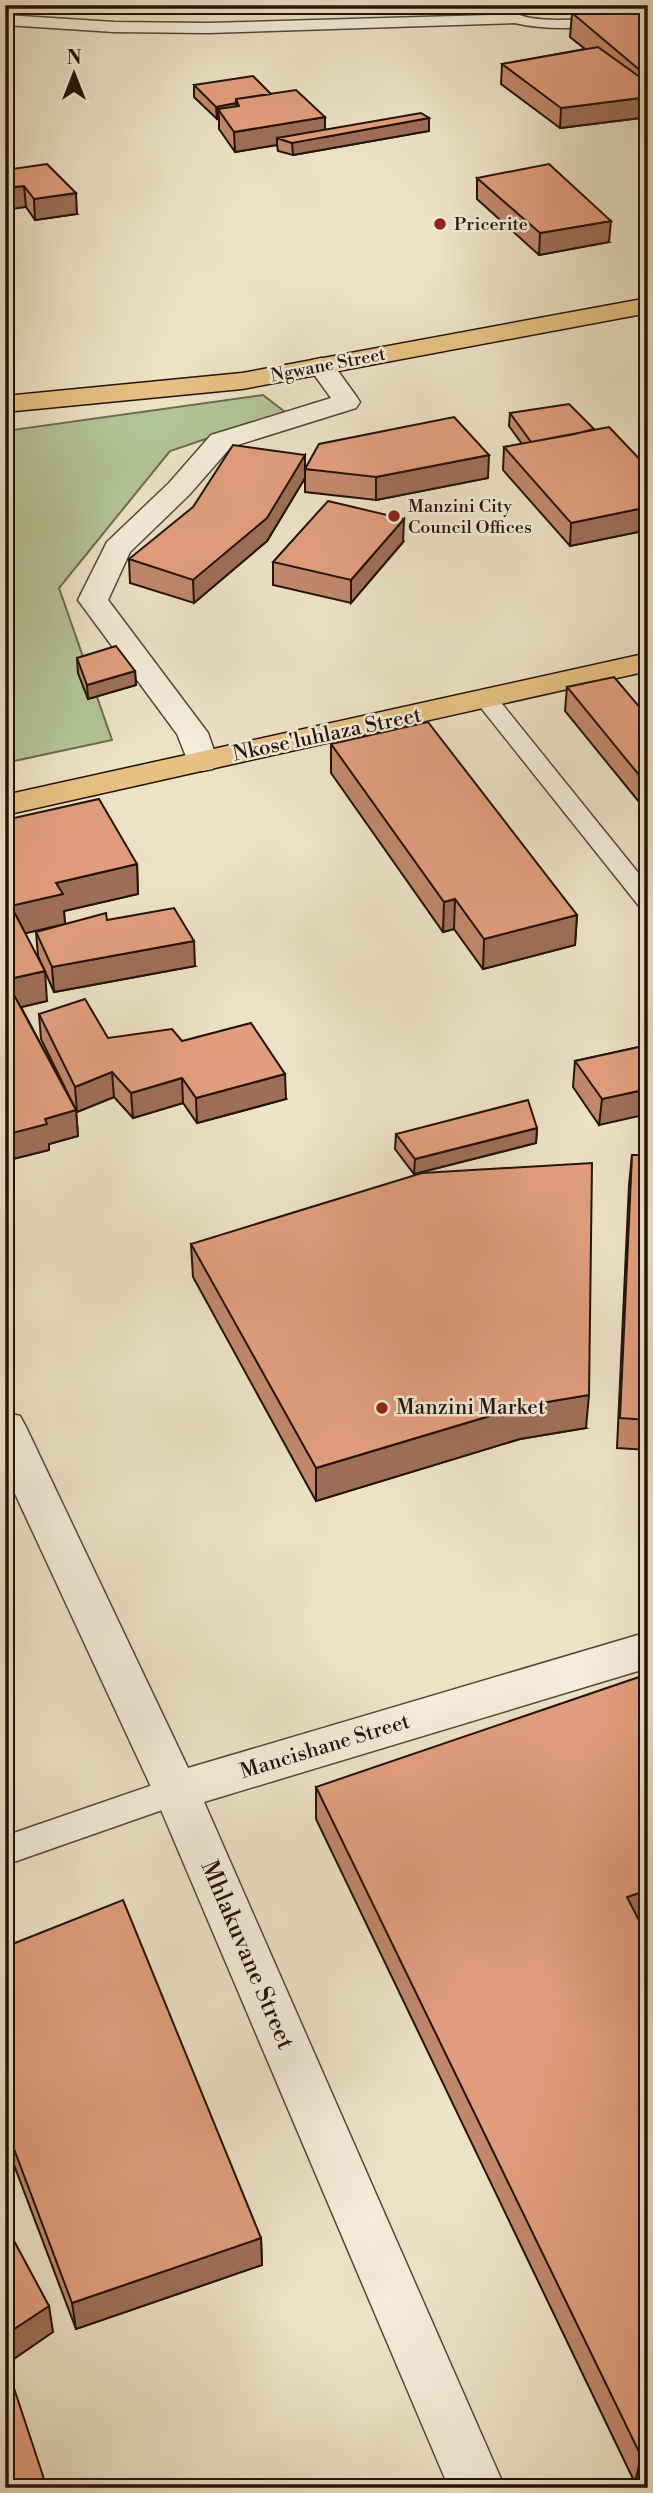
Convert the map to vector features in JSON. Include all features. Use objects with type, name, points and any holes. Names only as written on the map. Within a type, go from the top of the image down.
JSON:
[{"type":"main road","name":"Ngwane Street","points":[[5,404],[242,381],[648,304]]},
{"type":"main road","name":"Nkose'luhlaza Street","points":[[5,805],[648,662]]},
{"type":"street","points":[[202,762],[192,733],[93,600],[117,548],[179,489],[221,441],[347,402],[321,366]]},
{"type":"street","name":"Mhlakuvane Street","points":[[5,1427],[176,1791],[477,2488]]},
{"type":"street","name":"Mancishane Street","points":[[176,1791],[648,1650]]},
{"type":"lane","points":[[482,5],[511,19]]},
{"type":"lane","points":[[5,20],[114,27],[208,28],[511,19],[556,25],[648,14]]},
{"type":"lane","points":[[486,699],[648,901]]},
{"type":"lane","name":"Mancishane Street","points":[[5,1851],[176,1791]]},
{"type":"green space","points":[[263,395],[285,412],[170,451],[59,588],[112,740],[5,763],[5,431]]},
{"type":"building","points":[[626,5],[648,5],[648,77],[572,13]]},
{"type":"building","points":[[598,47],[648,83],[648,97],[561,108],[502,64]]},
{"type":"building","points":[[253,76],[271,94],[236,99],[236,103],[216,107],[194,85]]},
{"type":"building","points":[[296,90],[325,117],[234,132],[218,109],[239,106],[236,99]]},
{"type":"building","points":[[421,113],[429,118],[292,143],[277,138]]},
{"type":"building","points":[[47,164],[76,193],[34,199],[24,186],[5,188],[5,170]]},
{"type":"building","points":[[549,164],[611,221],[540,233],[477,178]]},
{"type":"building","points":[[569,404],[594,429],[531,442],[510,413]]},
{"type":"building","points":[[454,417],[489,455],[376,477],[305,469],[319,444]]},
{"type":"building","points":[[609,427],[648,468],[648,507],[571,523],[504,447]]},
{"type":"building","points":[[233,445],[305,455],[267,518],[193,580],[129,559],[193,507]]},
{"type":"building","points":[[328,501],[404,519],[351,580],[273,562]]},
{"type":"building","points":[[116,646],[135,671],[87,685],[77,658]]},
{"type":"building","points":[[614,677],[648,717],[648,786],[567,687]]},
{"type":"building","points":[[428,722],[577,915],[484,939],[455,899],[444,902],[331,744]]},
{"type":"building","points":[[99,799],[137,864],[56,883],[63,894],[11,906],[45,971],[5,980],[5,820]]},
{"type":"building","points":[[174,908],[194,941],[52,967],[36,932],[106,913],[107,920]]},
{"type":"building","points":[[14,995],[76,1110],[45,1119],[47,1124],[5,1135],[5,997]]},
{"type":"building","points":[[85,999],[108,1038],[172,1029],[182,1041],[251,1023],[285,1074],[196,1098],[182,1078],[131,1093],[112,1072],[75,1087],[39,1014]]},
{"type":"building","points":[[648,1045],[648,1089],[602,1099],[575,1061]]},
{"type":"building","points":[[528,1100],[537,1128],[415,1159],[396,1134]]},
{"type":"building","points":[[632,1155],[648,1155],[648,1420],[620,1418]]},
{"type":"building","points":[[592,1163],[589,1395],[523,1406],[316,1468],[191,1244],[422,1173]]},
{"type":"building","points":[[648,1674],[648,1890],[627,1897],[648,1938],[648,2453],[641,2456],[316,1787]]},
{"type":"building","points":[[123,1900],[261,2238],[72,2303],[5,2125],[5,1947]]},
{"type":"building","points":[[5,2224],[49,2306],[5,2335]]},
{"type":"building","points":[[5,2361],[47,2488],[5,2488]]},
{"type":"place","name":"Pricerite","points":[[440,224]]},
{"type":"place","name":"Manzini City Council Offices","points":[[394,516]]},
{"type":"place","name":"Manzini Market","points":[[382,1408]]}]
